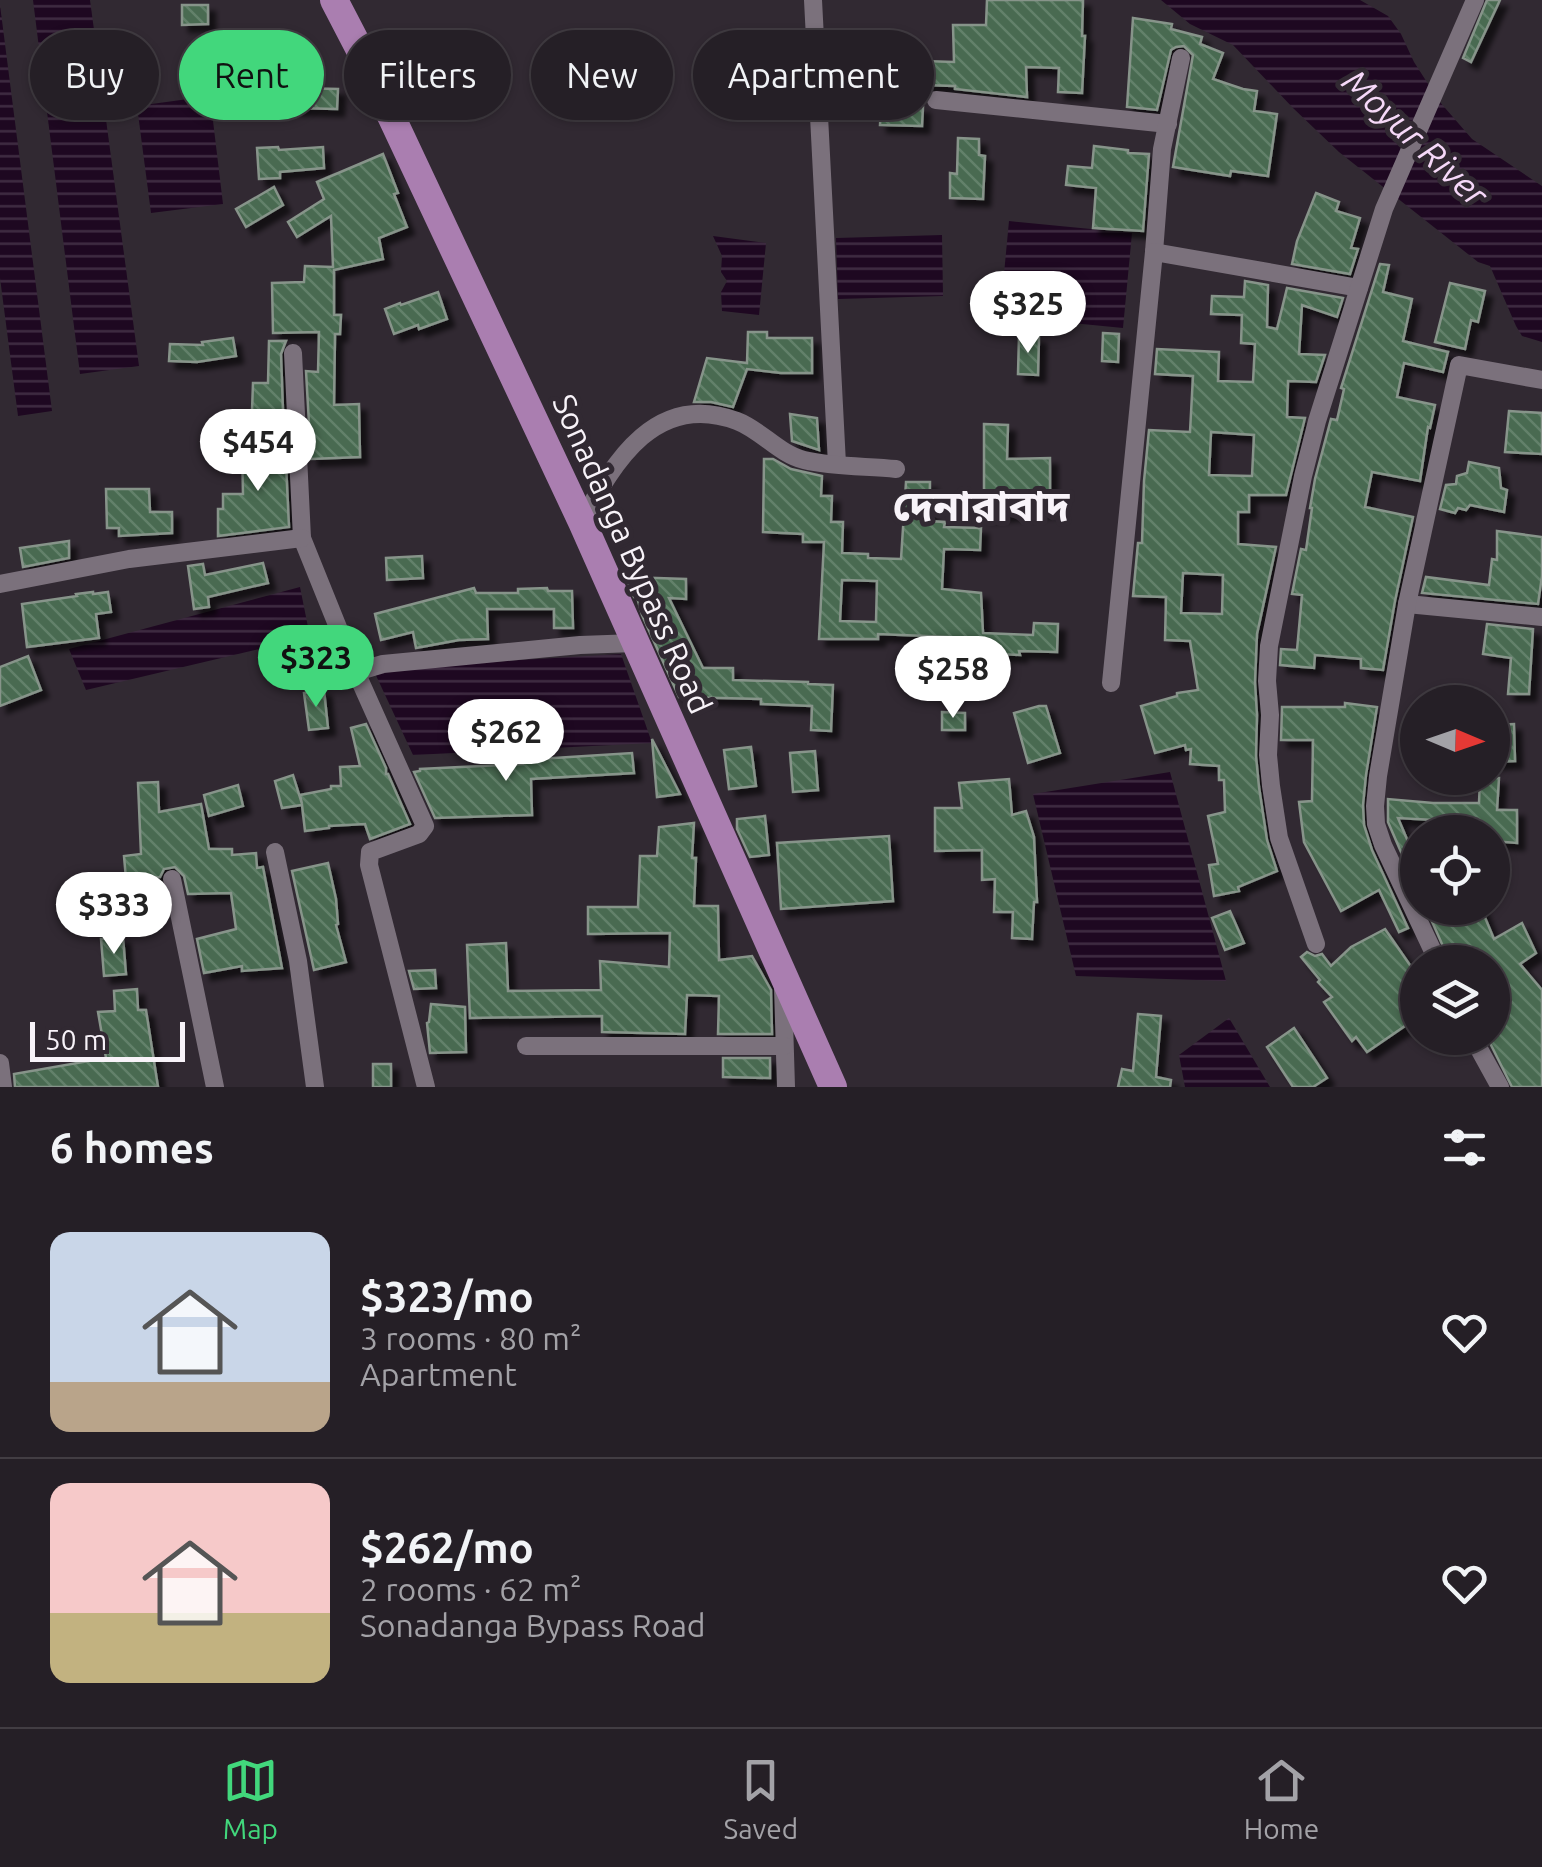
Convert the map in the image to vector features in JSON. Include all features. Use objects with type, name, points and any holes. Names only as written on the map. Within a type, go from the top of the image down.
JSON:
[{"type":"main road","name":"Sonadanga Bypass Road","points":[[334,0],[582,522],[833,1087]]},
{"type":"street","points":[[813,0],[837,464]]},
{"type":"street","points":[[1316,944],[1279,838],[1270,786],[1268,646],[1307,458],[1384,208],[1475,0]]},
{"type":"street","points":[[1111,683],[1162,150],[1181,58]]},
{"type":"street","points":[[936,100],[1168,124]]},
{"type":"street","points":[[1154,252],[1359,288]]},
{"type":"street","points":[[293,353],[302,538],[425,826],[419,834],[370,852],[370,864],[426,1087]]},
{"type":"street","points":[[1430,945],[1376,824],[1378,776],[1407,604],[1459,365],[1542,380]]},
{"type":"street","points":[[582,522],[604,480],[628,450],[678,415],[707,412],[741,422],[800,459],[896,469]]},
{"type":"street","points":[[0,584],[129,559],[302,538]]},
{"type":"street","points":[[1407,604],[1542,617]]},
{"type":"street","points":[[356,672],[382,664],[635,643]]},
{"type":"street","points":[[275,852],[298,961],[315,1087]]},
{"type":"street","points":[[172,879],[215,1087]]},
{"type":"street","points":[[783,975],[786,1087]]},
{"type":"street","points":[[526,1046],[784,1046]]},
{"type":"street","points":[[1482,1055],[1500,1087]]},
{"type":"street","points":[[0,1063],[3,1087]]},
{"type":"water","points":[[33,0],[90,0],[94,30],[37,30]]},
{"type":"water","name":"Moyur River","points":[[1161,0],[1360,0],[1388,16],[1439,101],[1472,139],[1542,186],[1542,342],[1522,336],[1490,266],[1478,262],[1339,152],[1233,45],[1190,24]]},
{"type":"water","points":[[0,5],[52,411],[18,416],[0,278]]},
{"type":"water","points":[[179,100],[179,120],[213,120],[223,204],[151,213],[139,120],[159,120],[159,103]]},
{"type":"water","points":[[48,120],[106,120],[139,366],[80,374]]},
{"type":"water","points":[[1009,221],[1132,233],[1123,328],[1000,316]]},
{"type":"water","points":[[942,235],[943,296],[838,299],[836,238]]},
{"type":"water","points":[[713,236],[766,243],[759,315],[722,311],[721,292],[727,281],[721,272],[722,256]]},
{"type":"water","points":[[300,587],[310,637],[86,690],[69,649]]},
{"type":"water","points":[[621,654],[652,743],[413,755],[373,669]]},
{"type":"water","points":[[1170,772],[1226,981],[1076,976],[1033,794]]},
{"type":"water","points":[[1229,1018],[1270,1087],[1185,1087],[1179,1055]]},
{"type":"building","points":[[987,0],[1083,0],[1082,93],[1058,92],[1059,68],[1026,67],[1027,97],[934,85],[934,61],[954,62],[953,25],[986,25]]},
{"type":"building","points":[[1487,0],[1500,0],[1471,62],[1463,58]]},
{"type":"building","points":[[182,5],[208,5],[208,24],[182,25]]},
{"type":"building","points":[[1133,18],[1172,24],[1171,29],[1202,37],[1200,44],[1223,53],[1213,79],[1257,91],[1254,111],[1277,114],[1268,176],[1231,171],[1230,176],[1173,167],[1193,55],[1184,46],[1171,50],[1157,110],[1127,107]]},
{"type":"building","points":[[324,89],[338,89],[337,109],[324,109]]},
{"type":"building","points":[[880,120],[922,120],[922,126],[880,125]]},
{"type":"building","points":[[958,138],[979,139],[979,155],[985,156],[983,199],[950,198],[950,173],[957,174]]},
{"type":"building","points":[[1094,146],[1149,154],[1143,231],[1093,228],[1096,188],[1066,185],[1068,166],[1092,168]]},
{"type":"building","points":[[323,147],[324,168],[280,172],[280,178],[259,179],[257,148]]},
{"type":"building","points":[[383,154],[407,227],[379,238],[383,259],[334,270],[334,315],[341,315],[340,334],[335,334],[334,405],[359,404],[360,457],[311,459],[306,371],[318,372],[319,332],[273,333],[272,283],[304,282],[305,266],[333,267],[331,216],[297,237],[288,222],[324,199],[317,182]]},
{"type":"building","points":[[274,187],[283,205],[246,227],[236,209]]},
{"type":"building","points":[[1316,193],[1339,202],[1336,211],[1360,218],[1351,248],[1358,249],[1350,274],[1292,264]]},
{"type":"building","points":[[1380,264],[1389,265],[1383,292],[1412,299],[1403,341],[1448,352],[1443,372],[1404,363],[1397,397],[1435,405],[1420,481],[1372,472],[1365,507],[1413,517],[1383,670],[1361,668],[1361,659],[1315,655],[1314,668],[1280,665],[1281,649],[1297,650],[1302,595],[1292,594],[1301,549],[1306,550],[1315,479],[1331,419],[1337,420],[1344,389],[1341,388]]},
{"type":"building","points":[[1245,281],[1268,285],[1267,327],[1277,329],[1287,288],[1343,298],[1337,317],[1302,305],[1299,354],[1325,355],[1316,382],[1288,381],[1287,417],[1305,418],[1286,495],[1249,495],[1249,512],[1238,512],[1238,544],[1276,547],[1257,634],[1255,682],[1259,787],[1267,840],[1277,871],[1238,887],[1239,891],[1214,896],[1209,865],[1218,864],[1208,816],[1225,812],[1224,780],[1219,780],[1219,766],[1190,764],[1191,749],[1186,750],[1185,745],[1155,753],[1141,706],[1198,690],[1190,641],[1165,640],[1166,597],[1133,596],[1138,543],[1142,543],[1149,430],[1190,432],[1193,376],[1155,374],[1157,349],[1219,352],[1218,381],[1253,382],[1255,344],[1241,343],[1242,315],[1211,314],[1212,296],[1244,297]],"holes":[[[1211,432],[1254,435],[1252,476],[1209,475]],[[1183,573],[1223,575],[1222,614],[1181,613]]]},
{"type":"building","points":[[1450,283],[1485,291],[1478,322],[1471,320],[1465,349],[1435,342]]},
{"type":"building","points":[[438,292],[447,319],[394,334],[385,309]]},
{"type":"building","points":[[748,332],[767,332],[767,338],[812,338],[812,373],[747,369],[733,407],[694,402],[707,358],[747,363]]},
{"type":"building","points":[[1103,333],[1119,334],[1118,362],[1102,361]]},
{"type":"building","points":[[1019,336],[1039,337],[1038,375],[1018,374]]},
{"type":"building","points":[[233,338],[236,356],[197,362],[169,361],[170,344],[203,345],[202,342]]},
{"type":"building","points":[[269,341],[286,341],[281,354],[283,411],[252,411],[253,383],[268,383]]},
{"type":"building","points":[[1509,411],[1542,413],[1542,454],[1505,452]]},
{"type":"building","points":[[790,414],[817,418],[819,450],[792,441]]},
{"type":"building","points":[[984,424],[1008,425],[1007,459],[1050,458],[1050,510],[984,516]]},
{"type":"building","points":[[280,442],[285,442],[289,527],[218,536],[218,509],[223,509],[223,494],[243,494],[242,447],[280,446]]},
{"type":"building","points":[[764,459],[822,476],[821,496],[832,496],[831,522],[843,522],[842,553],[868,554],[868,558],[901,559],[906,482],[930,482],[929,521],[945,522],[944,527],[981,528],[980,550],[944,549],[942,589],[981,593],[983,633],[1033,635],[1034,623],[1058,624],[1057,652],[976,653],[976,677],[949,677],[949,637],[878,634],[878,639],[819,639],[824,542],[803,542],[803,534],[763,532]],"holes":[[[842,580],[877,581],[876,622],[840,621]]]},
{"type":"building","points":[[1469,462],[1499,468],[1501,488],[1507,490],[1504,512],[1470,505],[1455,513],[1440,509],[1446,485],[1456,484],[1457,476],[1467,473]]},
{"type":"building","points":[[106,489],[149,489],[150,512],[172,512],[172,533],[119,536],[119,528],[107,528]]},
{"type":"building","points":[[1497,531],[1542,537],[1538,604],[1422,593],[1426,577],[1489,585],[1492,559],[1497,560]]},
{"type":"building","points":[[69,541],[69,558],[23,567],[20,548]]},
{"type":"building","points":[[422,556],[423,578],[387,580],[386,558]]},
{"type":"building","points":[[263,563],[268,583],[208,597],[209,607],[194,609],[188,566],[203,564],[205,575]]},
{"type":"building","points":[[626,577],[686,579],[686,599],[669,598],[703,668],[733,668],[733,680],[833,685],[831,731],[811,730],[812,706],[761,704],[761,699],[679,697]]},
{"type":"building","points":[[474,588],[476,593],[547,588],[572,591],[573,628],[554,628],[554,609],[487,609],[488,639],[416,648],[413,632],[381,640],[375,614]]},
{"type":"building","points":[[108,592],[111,612],[96,614],[99,638],[27,647],[22,604]]},
{"type":"building","points":[[1487,624],[1533,629],[1529,694],[1510,694],[1511,658],[1483,654]]},
{"type":"building","points":[[28,656],[41,690],[0,706],[0,667]]},
{"type":"building","points":[[324,690],[328,728],[309,730],[304,693]]},
{"type":"building","points":[[1345,703],[1377,707],[1366,775],[1364,825],[1400,911],[1400,925],[1408,928],[1399,932],[1379,890],[1341,911],[1304,842],[1299,802],[1312,801],[1313,740],[1281,740],[1282,707],[1345,707]]},
{"type":"building","points":[[1046,706],[1060,753],[1028,763],[1014,713]]},
{"type":"building","points":[[942,712],[965,713],[965,730],[942,730]]},
{"type":"building","points":[[366,724],[410,824],[370,839],[365,824],[305,831],[302,805],[282,808],[275,781],[293,775],[302,804],[300,795],[341,786],[340,767],[360,766],[351,728]]},
{"type":"building","points":[[1510,724],[1514,724],[1515,761],[1510,761]]},
{"type":"building","points":[[652,739],[680,794],[657,797]]},
{"type":"building","points":[[751,747],[756,786],[729,789],[724,750]]},
{"type":"building","points":[[815,751],[818,790],[793,792],[790,753]]},
{"type":"building","points":[[632,753],[634,773],[531,779],[532,815],[435,818],[414,772],[523,764],[523,760]]},
{"type":"building","points":[[1009,779],[1012,815],[1026,811],[1034,837],[1037,902],[1032,939],[1012,938],[1013,912],[994,912],[995,879],[982,880],[982,850],[935,851],[935,808],[962,808],[959,783]]},
{"type":"building","points":[[158,782],[159,812],[201,804],[209,849],[232,849],[232,855],[256,853],[257,868],[263,867],[282,968],[242,971],[242,966],[204,973],[197,939],[236,929],[231,893],[188,894],[184,876],[175,867],[164,869],[160,877],[126,879],[124,856],[141,854],[138,783]]},
{"type":"building","points":[[238,785],[243,806],[209,816],[204,795]]},
{"type":"building","points":[[1479,795],[1498,795],[1497,810],[1517,810],[1517,843],[1510,842],[1510,815],[1400,815],[1400,850],[1388,822],[1388,799],[1479,803]]},
{"type":"building","points":[[765,816],[769,855],[750,857],[737,829],[737,819]]},
{"type":"building","points":[[694,823],[694,906],[718,906],[719,960],[752,956],[771,990],[772,1034],[718,1034],[719,996],[687,995],[685,1034],[602,1032],[602,1016],[470,1018],[467,945],[506,943],[508,991],[601,990],[600,961],[669,967],[670,933],[588,934],[588,907],[638,907],[640,856],[657,856],[659,827]]},
{"type":"building","points":[[889,836],[893,901],[781,909],[777,843]]},
{"type":"building","points":[[328,863],[336,899],[336,925],[346,962],[314,970],[292,871]]},
{"type":"building","points":[[1230,911],[1244,943],[1225,950],[1212,918]]},
{"type":"building","points":[[1522,923],[1536,953],[1520,964],[1542,990],[1542,1087],[1512,1087],[1496,1055],[1510,1055],[1510,945],[1442,945],[1434,925],[1488,925],[1494,939]]},
{"type":"building","points":[[1385,929],[1400,951],[1400,1029],[1367,1052],[1356,1037],[1352,1041],[1324,1002],[1332,997],[1301,957],[1307,952],[1322,954],[1331,966],[1351,947]]},
{"type":"building","points":[[123,937],[126,974],[104,976],[101,939]]},
{"type":"building","points":[[435,970],[436,988],[414,989],[409,971]]},
{"type":"building","points":[[137,989],[138,1010],[146,1010],[158,1087],[15,1087],[14,1074],[106,1058],[98,1012],[115,1011],[114,991]]},
{"type":"building","points":[[431,1004],[465,1007],[466,1052],[430,1053],[427,1023]]},
{"type":"building","points":[[1138,1014],[1161,1016],[1156,1077],[1171,1080],[1170,1087],[1118,1087],[1122,1069],[1133,1071]]},
{"type":"building","points":[[1294,1028],[1327,1078],[1313,1087],[1293,1087],[1267,1047]]},
{"type":"building","points":[[723,1058],[770,1058],[770,1078],[723,1077]]},
{"type":"building","points":[[373,1064],[391,1064],[391,1087],[373,1087]]},
{"type":"district","name":"দেনারাবাদ","points":[[981,506]]}]
